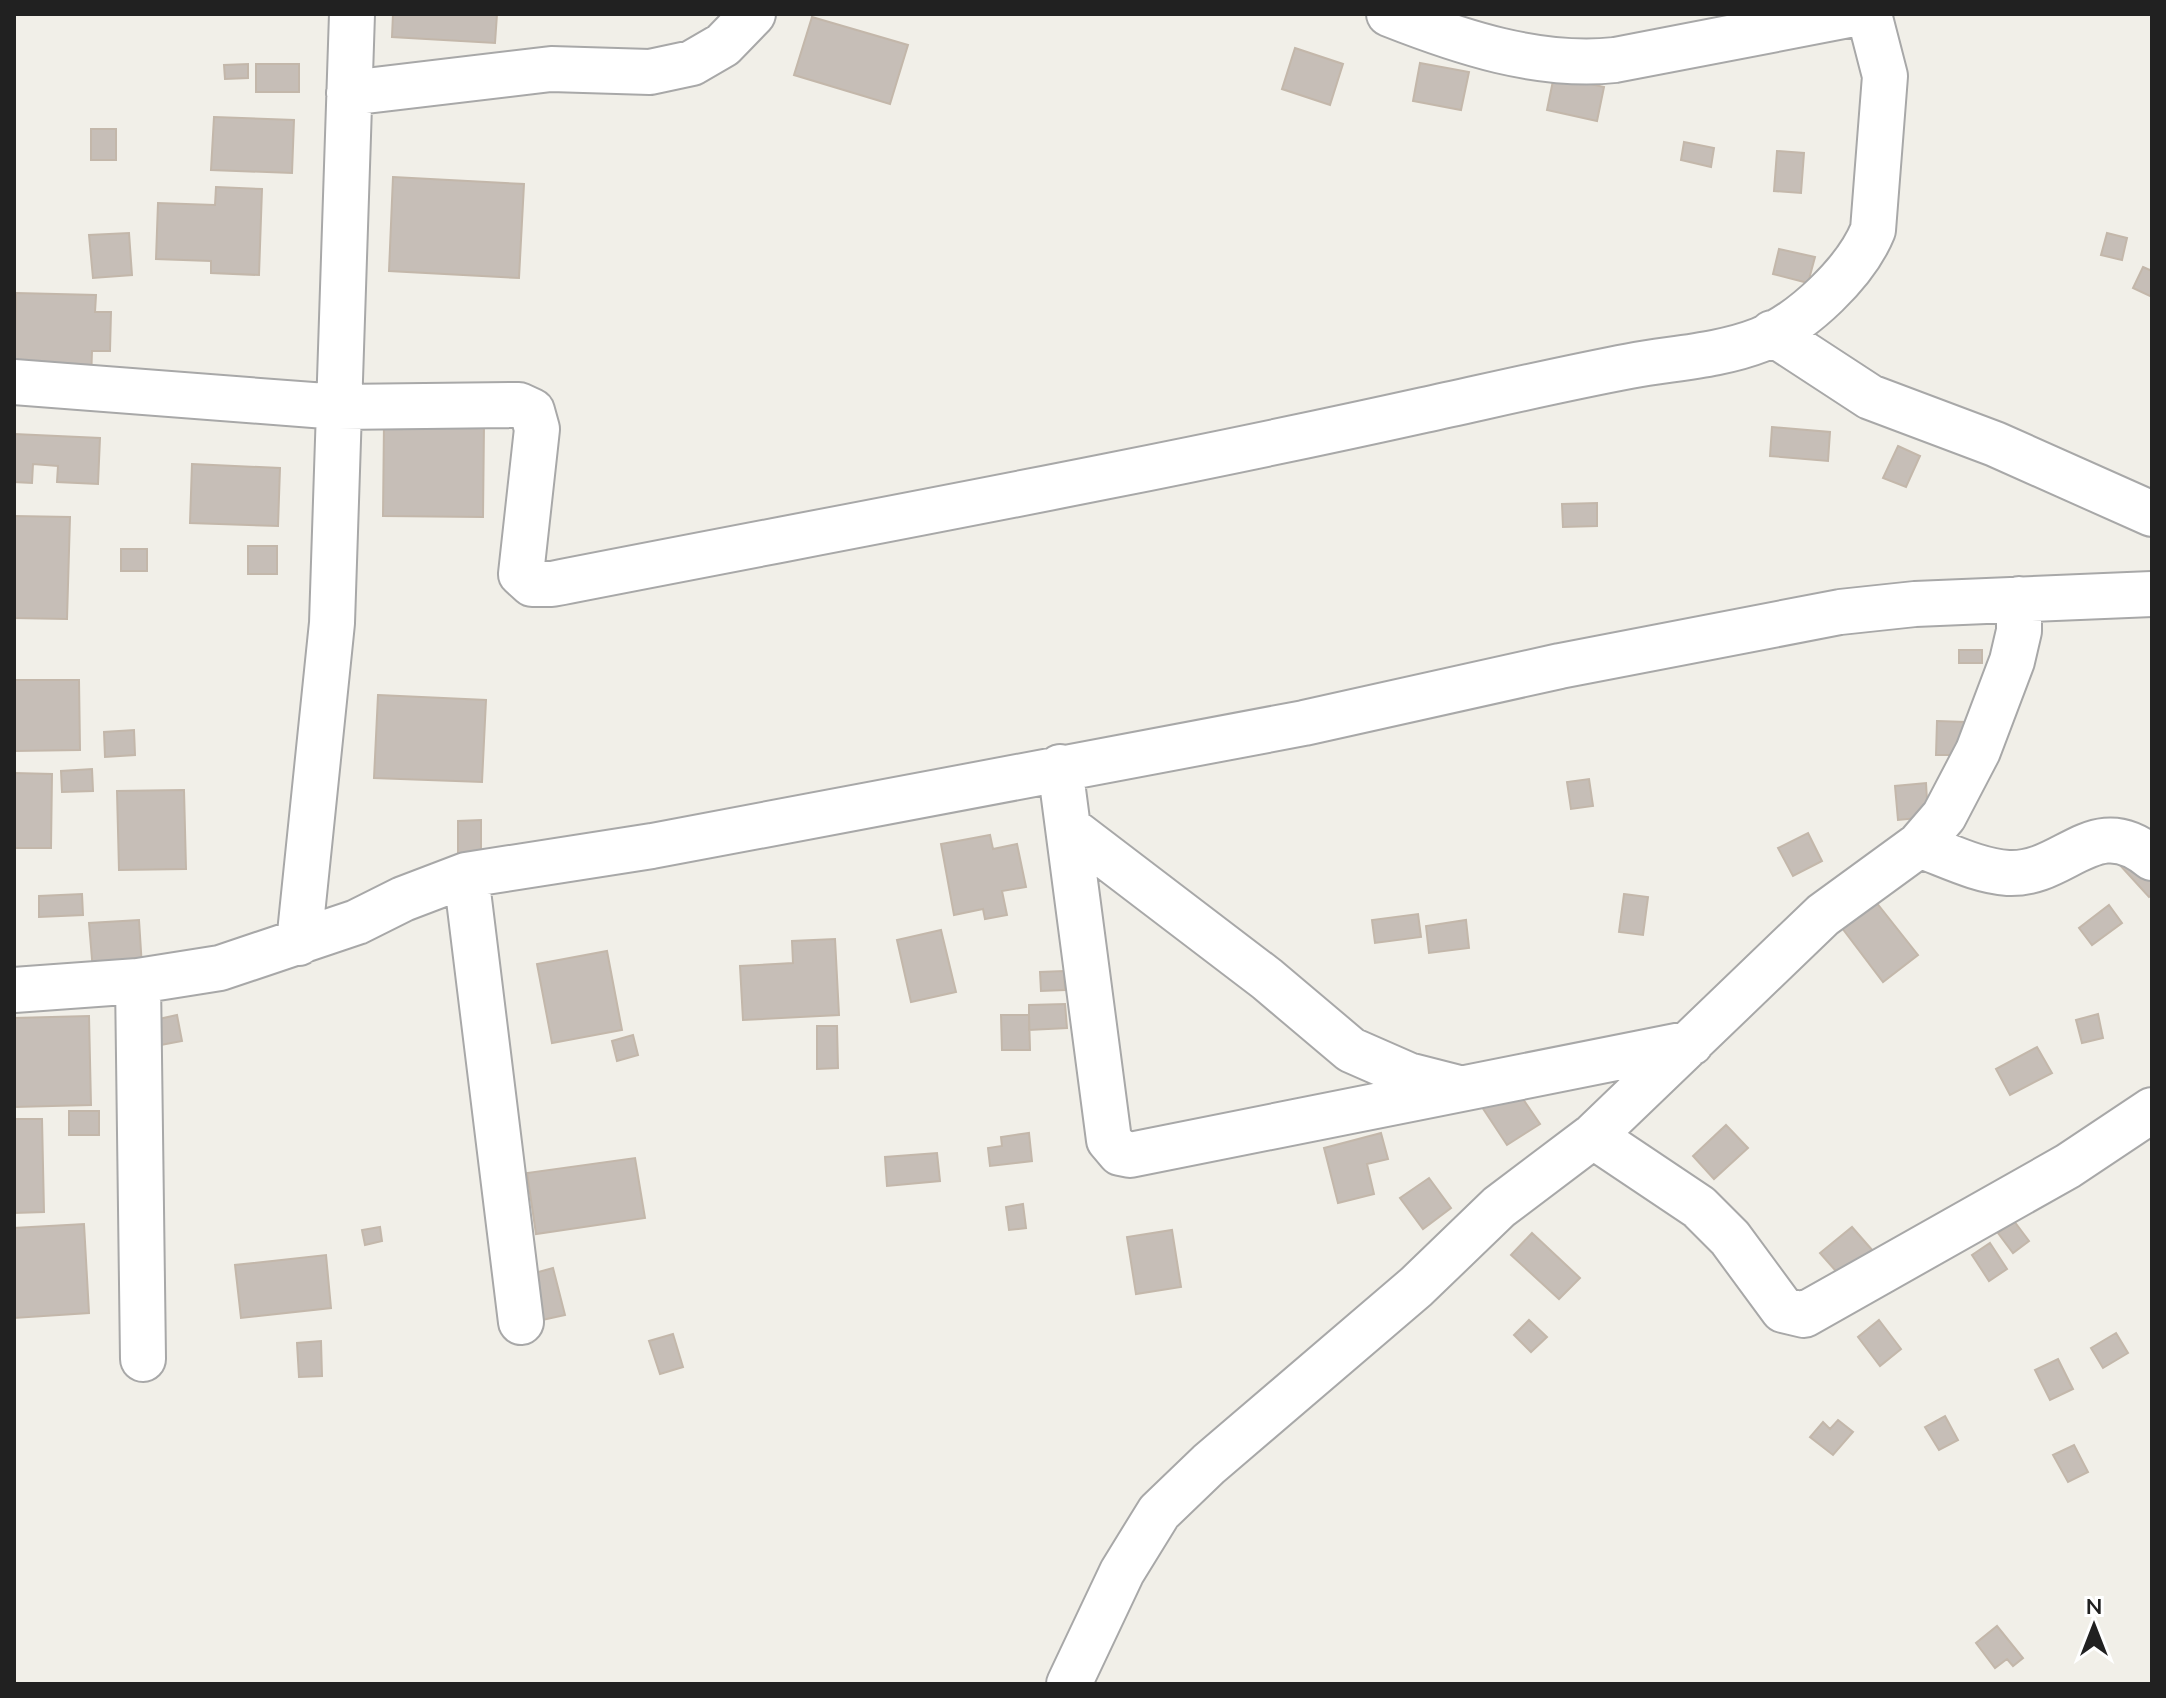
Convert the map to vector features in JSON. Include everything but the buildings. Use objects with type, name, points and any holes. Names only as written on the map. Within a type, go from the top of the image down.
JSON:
[{"type":"street","points":[[299,943],[332,623],[352,14]]},
{"type":"street","points":[[349,93],[551,69],[650,72],[692,63],[723,45],[753,14]]},
{"type":"street","points":[[1389,14],[1437,32],[1544,60],[1578,64],[1615,60],[1854,14]]},
{"type":"street","points":[[14,382],[339,407],[519,405],[532,411],[537,429],[521,574],[532,584],[552,584],[1314,436],[1559,381],[1714,353],[1762,340],[1772,333],[1843,279],[1863,254],[1873,230],[1885,76],[1869,14]]},
{"type":"street","points":[[1772,333],[1870,397],[1995,444],[2152,514]]},
{"type":"street","points":[[14,990],[138,981],[220,968],[299,943],[466,875],[652,846],[1304,723],[1560,666],[1840,612],[2019,599],[2152,594]]},
{"type":"street","points":[[1069,1684],[1122,1572],[1159,1512],[1209,1464],[1416,1287],[1499,1207],[1593,1136],[1823,915],[1919,845],[1944,816],[1959,789],[1997,704],[2019,631],[2019,599]]},
{"type":"street","points":[[1060,767],[1109,1140],[1120,1153],[1130,1155],[1691,1043]]},
{"type":"street","points":[[1069,828],[1267,979],[1351,1050],[1408,1075],[1462,1089]]},
{"type":"street","points":[[1919,845],[2008,873],[2032,870],[2108,838],[2135,844],[2152,858]]},
{"type":"street","points":[[466,875],[521,1322]]},
{"type":"street","points":[[138,981],[143,1359]]},
{"type":"street","points":[[1593,1136],[1699,1207],[1730,1238],[1783,1310],[1804,1315],[2068,1166],[2152,1110]]}]
